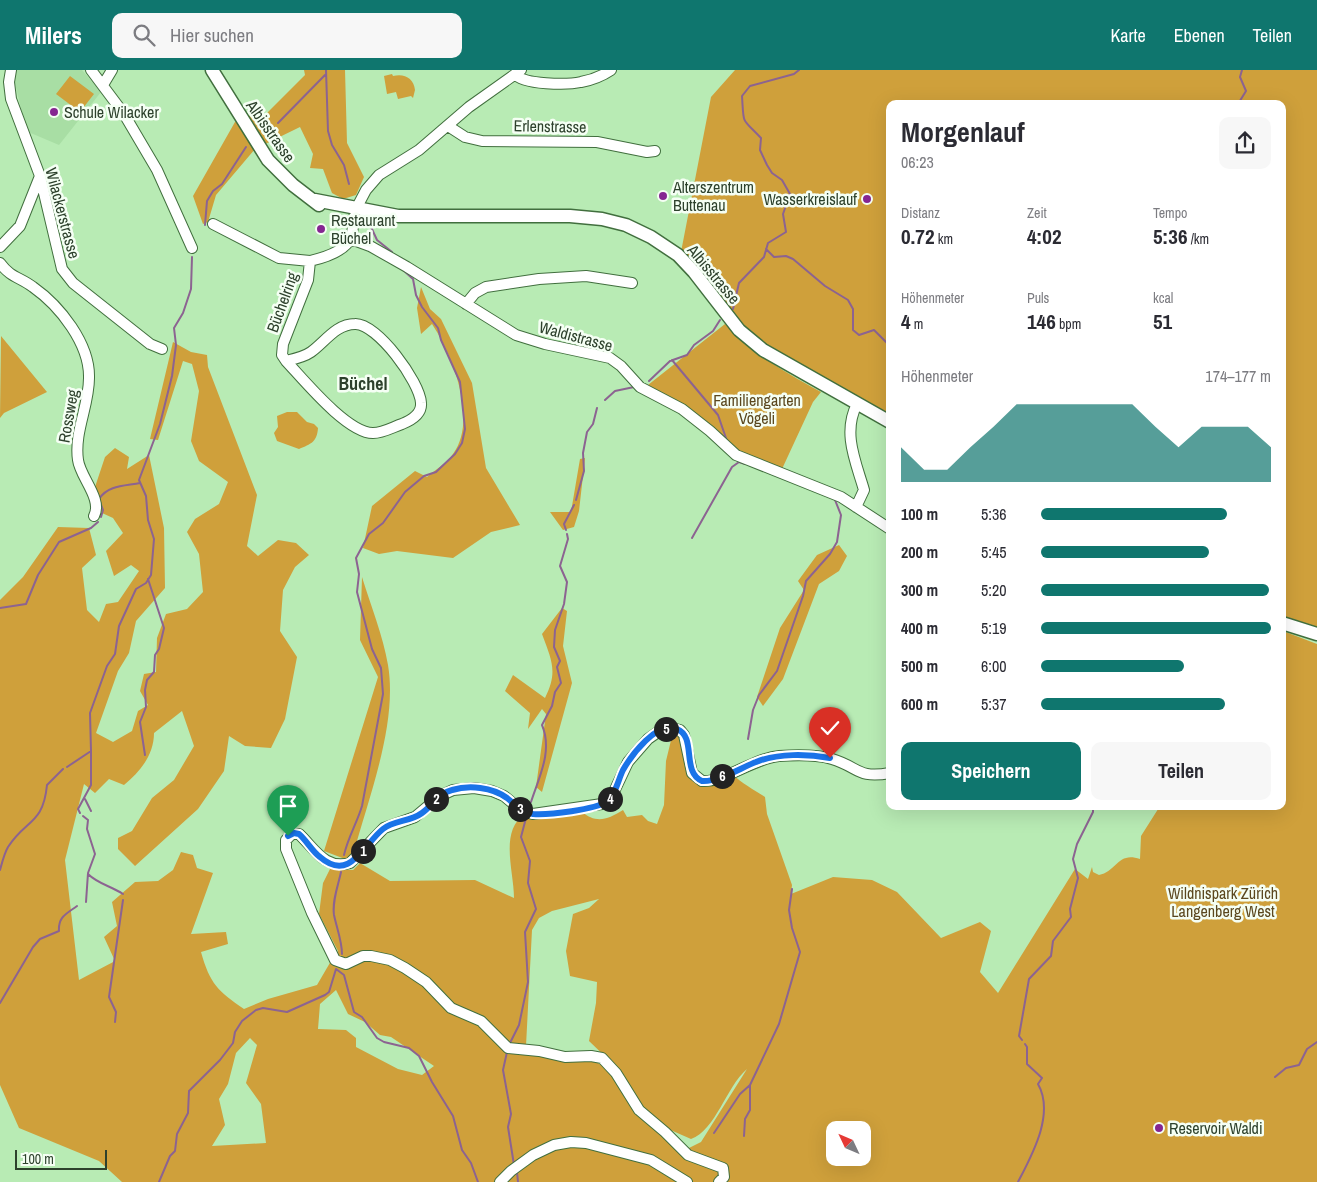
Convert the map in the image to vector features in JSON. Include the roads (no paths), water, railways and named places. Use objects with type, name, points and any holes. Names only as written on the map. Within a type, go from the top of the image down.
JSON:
[{"type":"main road","name":"Albisstrasse","points":[[212,70],[268,160],[293,185],[323,207],[383,220],[398,216],[570,216],[602,219],[626,225],[651,237],[678,255],[694,272],[739,330],[763,350],[886,420]]},
{"type":"main road","points":[[1286,624],[1317,634]]},
{"type":"street","points":[[91,70],[103,84],[157,170],[176,208],[192,248]]},
{"type":"street","points":[[103,84],[112,70]]},
{"type":"street","points":[[502,70],[527,80],[571,83],[592,79],[611,70]]},
{"type":"street","name":"Wilackerstrasse","points":[[9,71],[10,99],[40,176],[58,257],[67,276],[150,344],[162,349]]},
{"type":"street","points":[[351,239],[355,213],[366,190],[380,175],[419,150],[469,107],[515,74]]},
{"type":"street","name":"Erlenstrasse","points":[[448,126],[465,137],[482,141],[597,142],[647,152],[655,151]]},
{"type":"street","points":[[0,246],[20,226],[40,176]]},
{"type":"street","points":[[213,224],[278,258],[310,261]]},
{"type":"street","name":"Büchelring","points":[[286,361],[282,355],[282,344],[308,280],[310,261],[328,255],[351,239]]},
{"type":"street","name":"Waldistrasse","points":[[351,239],[370,246],[407,267],[502,327],[531,340],[610,358],[640,387],[682,409],[736,455],[815,485],[856,507],[886,526]]},
{"type":"street","name":"Rossweg","points":[[0,263],[13,277],[40,292],[62,314],[71,326],[86,358],[89,373],[89,391],[78,433],[77,454],[78,465],[96,506],[94,516]]},
{"type":"street","points":[[466,304],[475,293],[486,287],[539,278],[586,276],[632,283]]},
{"type":"street","points":[[352,324],[362,324],[384,342],[410,375],[420,396],[420,409],[408,422],[379,432],[368,433],[338,413],[286,361],[310,353],[340,328],[352,324]]},
{"type":"street","points":[[856,507],[864,490],[850,447],[853,418],[857,404]]},
{"type":"street","points":[[719,1182],[725,1174],[721,1166],[694,1159],[688,1155],[639,1110],[616,1073],[602,1058],[591,1056],[571,1058],[539,1051],[510,1049],[481,1021],[451,1008],[421,978],[400,965],[371,956],[360,957],[346,964],[334,960],[308,904],[286,849],[286,840],[292,834],[299,834],[325,861],[336,864],[350,863],[384,828],[415,817],[443,793],[456,789],[492,790],[522,811],[533,814],[597,806],[612,796],[624,769],[639,748],[653,735],[670,728],[677,729],[684,735],[692,772],[702,781],[712,780],[756,762],[776,757],[824,757],[834,759],[866,775],[886,773]]},
{"type":"street","points":[[500,1182],[511,1171],[534,1156],[566,1141],[586,1143],[651,1160],[687,1182]]},
{"type":"waterway","points":[[326,70],[328,131],[332,145],[344,165],[349,184]]},
{"type":"waterway","points":[[733,309],[739,283],[764,257],[768,243],[786,232],[783,214],[790,194],[782,180],[772,173],[767,165],[760,150],[761,138],[745,120],[742,96],[750,86],[794,74],[799,70]]},
{"type":"waterway","points":[[1240,100],[1246,91],[1240,77],[1242,70]]},
{"type":"waterway","points":[[278,123],[325,75]]},
{"type":"waterway","points":[[263,131],[271,127]]},
{"type":"waterway","points":[[205,225],[207,201],[213,191],[222,184],[246,147]]},
{"type":"waterway","points":[[371,227],[377,240],[392,252]]},
{"type":"waterway","points":[[766,249],[774,257],[786,256],[793,259],[825,286],[848,300],[853,309],[853,330],[859,335],[874,330],[886,342]]},
{"type":"waterway","points":[[67,767],[91,751],[90,713],[107,666],[115,654],[119,626],[136,589],[146,583],[151,575],[154,539],[148,520],[146,496],[139,480],[160,424],[172,376],[176,345],[174,328],[183,313],[191,289],[192,257]]},
{"type":"waterway","points":[[344,855],[362,806],[383,694],[381,668],[372,649],[357,592],[359,574],[356,558],[369,534],[383,523],[405,492],[424,476],[436,472],[455,454],[462,443],[465,429],[460,382],[441,340],[438,328],[422,307],[416,295],[413,279],[403,270]]},
{"type":"waterway","points":[[649,381],[670,361],[687,355],[694,345],[713,331],[720,320]]},
{"type":"waterway","points":[[672,360],[718,415],[727,441]]},
{"type":"waterway","points":[[605,400],[615,391],[634,387]]},
{"type":"waterway","points":[[576,500],[584,471],[583,453],[587,432],[593,424],[597,408]]},
{"type":"waterway","points":[[692,538],[732,467],[739,462],[745,464]]},
{"type":"waterway","points":[[101,517],[103,510],[99,499],[103,494],[117,487],[140,483]]},
{"type":"waterway","points":[[748,739],[753,710],[759,695],[777,671],[803,596],[806,581],[830,554],[837,542],[841,515],[835,500]]},
{"type":"waterway","points":[[566,530],[564,524],[574,505]]},
{"type":"waterway","points":[[0,608],[26,604],[38,575],[59,542],[91,528],[98,522]]},
{"type":"waterway","points":[[531,802],[544,764],[546,744],[542,725],[552,706],[555,692],[561,683],[557,667],[560,661],[554,647],[555,630],[564,604],[567,582],[560,566],[568,539],[567,534]]},
{"type":"waterway","points":[[145,755],[140,722],[146,707],[145,690],[147,680],[154,672],[155,655],[159,649],[164,628],[148,579]]},
{"type":"waterway","points":[[80,813],[78,809],[91,785],[91,751]]},
{"type":"waterway","points":[[0,870],[8,847],[38,815],[42,808],[47,785],[63,769]]},
{"type":"waterway","points":[[85,799],[91,811]]},
{"type":"waterway","points":[[1022,1040],[1019,1036],[1029,979],[1051,956],[1053,941],[1071,917],[1070,909],[1078,878],[1073,859],[1077,844],[1093,810]]},
{"type":"waterway","points":[[83,816],[88,820],[87,829],[95,854],[88,873],[86,902]]},
{"type":"waterway","points":[[510,1043],[519,1025],[528,982],[525,932],[536,909],[528,883],[530,861],[521,837],[526,818]]},
{"type":"waterway","points":[[341,872],[335,899],[334,915],[342,954]]},
{"type":"waterway","points":[[88,874],[123,894]]},
{"type":"waterway","points":[[714,1133],[740,1094],[750,1085],[779,1024],[800,952],[792,928],[789,910],[792,889]]},
{"type":"waterway","points":[[115,1022],[116,1012],[109,997],[123,900]]},
{"type":"waterway","points":[[0,1003],[33,947],[40,939],[59,931],[61,919],[77,906]]},
{"type":"waterway","points":[[159,1182],[170,1156],[175,1151],[177,1134],[188,1113],[189,1091],[220,1060],[233,1043],[235,1032],[242,1021],[256,1010],[263,1008],[287,1012],[325,995],[329,992],[336,969],[344,975],[354,1012],[362,1017],[377,1038],[384,1042],[409,1048],[419,1056],[432,1082],[453,1116],[462,1150],[471,1163],[478,1182]]},
{"type":"waterway","points":[[1275,1077],[1286,1068],[1299,1065],[1307,1049],[1317,1042]]},
{"type":"waterway","points":[[1018,1182],[1040,1134],[1044,1108],[1043,1096],[1038,1084],[1042,1078],[1027,1064],[1027,1047],[1025,1044]]},
{"type":"waterway","points":[[507,1052],[503,1070],[511,1114],[508,1127],[514,1165]]},
{"type":"waterway","points":[[744,1136],[745,1119],[750,1110],[750,1085]]},
{"type":"waterway","points":[[517,1172],[518,1182]]},
{"type":"place","name":"Schule Wilacker","points":[[54,112]]},
{"type":"place","name":"Alterszentrum Buttenau","points":[[663,196]]},
{"type":"place","name":"Wasserkreislauf","points":[[867,199]]},
{"type":"place","name":"Restaurant Büchel","points":[[321,229]]},
{"type":"place","name":"Reservoir Waldi","points":[[1159,1128]]},
{"type":"district","name":"Büchel","points":[[363,383]]},
{"type":"park label","name":"Familiengarten Vögeli","points":[[757,409]]},
{"type":"park label","name":"Wildnispark Zürich Langenberg West","points":[[1223,902]]}]
